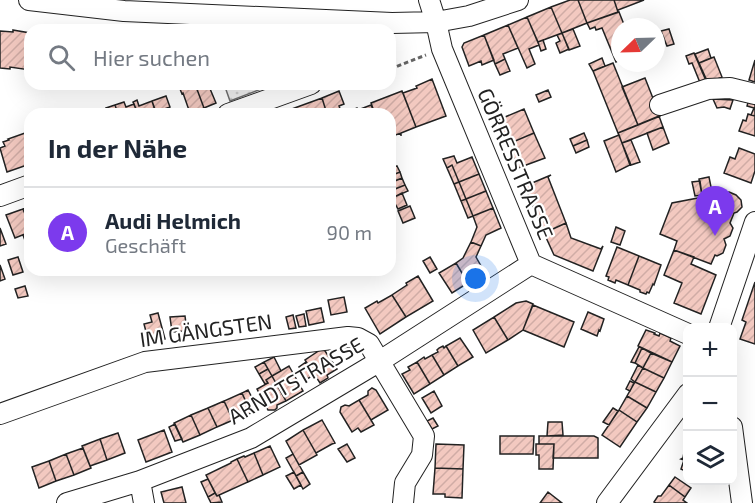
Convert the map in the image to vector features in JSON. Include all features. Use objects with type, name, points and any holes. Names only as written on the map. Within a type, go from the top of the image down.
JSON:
[{"type":"street","points":[[29,0],[124,5],[335,24]]},
{"type":"street","name":"GÖRRESSTRASSE","points":[[429,0],[442,49],[531,264],[683,332]]},
{"type":"street","points":[[396,28],[469,16],[518,0]]},
{"type":"street","points":[[660,105],[708,89],[730,88],[755,94]]},
{"type":"street","points":[[245,108],[294,90]]},
{"type":"street","points":[[0,196],[24,187]]},
{"type":"street","points":[[720,323],[755,222]]},
{"type":"street","name":"ARNDTSTRASSE","points":[[67,503],[140,481],[250,438],[380,361],[531,264]]},
{"type":"street","name":"IM GÄNGSTEN","points":[[0,414],[145,362],[348,337],[358,338],[369,345],[380,361],[424,436],[422,455],[405,483],[403,503]]},
{"type":"street","points":[[607,503],[683,399]]},
{"type":"street","points":[[733,431],[742,503]]},
{"type":"street","points":[[140,481],[144,503]]},
{"type":"path","points":[[396,67],[442,49]]},
{"type":"shaded area","points":[[226,90],[258,90],[230,101]]},
{"type":"building","points":[[570,0],[578,0],[587,23],[562,33],[551,7]]},
{"type":"building","points":[[578,0],[614,0],[618,12],[587,23]]},
{"type":"building","points":[[614,0],[644,0],[618,10],[618,12]]},
{"type":"building","points":[[551,7],[562,33],[538,42],[527,17]]},
{"type":"building","points":[[619,12],[621,18],[611,18],[611,50],[602,28],[590,29],[587,23]]},
{"type":"building","points":[[527,17],[539,45],[529,49],[535,64],[527,68],[508,25]]},
{"type":"building","points":[[508,25],[518,48],[503,54],[505,59],[495,64],[484,35]]},
{"type":"building","points":[[573,29],[580,46],[569,50],[562,33]]},
{"type":"building","points":[[669,29],[674,44],[667,46],[665,30]]},
{"type":"building","points":[[13,30],[24,32],[24,69],[0,68],[0,31],[13,32]]},
{"type":"building","points":[[562,33],[569,49],[560,53],[556,43],[560,41],[557,35]]},
{"type":"building","points":[[484,35],[494,60],[482,65],[481,61],[469,66],[462,47],[464,43]]},
{"type":"building","points":[[543,40],[546,49],[541,51],[538,42]]},
{"type":"building","points":[[708,49],[711,58],[699,63],[695,54]]},
{"type":"building","points":[[694,53],[707,83],[701,85],[692,63],[689,64],[686,56]]},
{"type":"building","points":[[714,57],[722,77],[708,83],[699,63]]},
{"type":"building","points":[[602,58],[605,66],[593,71],[589,64]]},
{"type":"building","points":[[505,59],[510,71],[500,75],[495,64]]},
{"type":"building","points":[[755,60],[755,82],[749,80]]},
{"type":"building","points":[[611,64],[611,72],[617,72],[638,125],[618,133],[593,71]]},
{"type":"building","points":[[645,78],[660,116],[638,125],[622,87]]},
{"type":"building","points":[[432,79],[446,116],[416,127],[403,93]]},
{"type":"building","points":[[180,90],[197,90],[204,108],[188,108]]},
{"type":"building","points":[[197,90],[211,90],[216,103],[204,108]]},
{"type":"building","points":[[548,90],[551,97],[539,102],[536,95]]},
{"type":"building","points":[[339,91],[344,104],[339,106],[340,108],[325,108],[322,98]]},
{"type":"building","points":[[402,91],[416,127],[396,135],[396,108],[373,108],[371,103]]},
{"type":"building","points":[[166,96],[170,107],[155,108],[152,101]]},
{"type":"building","points":[[750,96],[755,97],[755,116],[751,115],[754,108],[747,106]]},
{"type":"building","points":[[322,98],[325,108],[294,108]]},
{"type":"building","points":[[713,99],[733,100],[730,109],[717,108]]},
{"type":"building","points":[[137,100],[139,106],[152,101],[154,108],[136,108],[133,102]]},
{"type":"building","points":[[124,102],[126,107],[134,104],[136,108],[116,108],[115,105]]},
{"type":"building","points":[[524,109],[534,133],[508,144],[498,120]]},
{"type":"building","points":[[748,114],[755,116],[755,136],[739,131]]},
{"type":"building","points":[[659,116],[663,127],[622,143],[618,133]]},
{"type":"building","points":[[663,127],[669,143],[653,150],[647,133]]},
{"type":"building","points":[[24,133],[24,166],[7,172],[0,148],[5,146],[3,142]]},
{"type":"building","points":[[534,133],[545,158],[518,168],[508,144]]},
{"type":"building","points":[[584,133],[587,140],[573,146],[570,139]]},
{"type":"building","points":[[619,135],[630,165],[616,172],[604,141]]},
{"type":"building","points":[[587,140],[589,147],[576,153],[573,146]]},
{"type":"building","points":[[631,140],[640,162],[631,165],[622,143]]},
{"type":"building","points":[[739,148],[755,154],[755,171],[751,183],[724,173],[730,157],[735,159]]},
{"type":"building","points":[[454,156],[457,163],[472,157],[479,174],[459,182],[452,165],[447,168],[443,159]]},
{"type":"building","points":[[452,165],[459,182],[454,184],[447,168]]},
{"type":"building","points":[[400,172],[402,178],[396,180],[396,174]]},
{"type":"building","points":[[479,174],[486,191],[466,199],[459,182]]},
{"type":"building","points":[[551,175],[548,177],[566,223],[544,233],[525,186]]},
{"type":"building","points":[[709,177],[712,192],[702,195],[699,179]]},
{"type":"building","points":[[402,178],[405,185],[396,189],[396,180]]},
{"type":"building","points":[[700,181],[702,195],[695,196],[692,182]]},
{"type":"building","points":[[459,182],[466,199],[461,201],[454,184]]},
{"type":"building","points":[[405,185],[408,191],[396,196],[396,189]]},
{"type":"building","points":[[486,191],[493,208],[473,216],[466,199]]},
{"type":"building","points":[[729,192],[741,200],[742,207],[734,213],[730,223],[733,228],[730,236],[724,239],[726,245],[723,253],[715,255],[711,264],[674,250],[677,241],[660,234],[672,203]]},
{"type":"building","points":[[402,193],[407,205],[398,209],[396,196]]},
{"type":"building","points":[[466,199],[473,216],[468,218],[461,201]]},
{"type":"building","points":[[410,206],[415,218],[403,223],[398,211]]},
{"type":"building","points":[[493,208],[501,228],[486,235],[481,246],[471,242],[477,227],[473,216]]},
{"type":"building","points":[[23,209],[24,234],[15,238],[6,215]]},
{"type":"building","points":[[566,223],[571,238],[601,249],[603,246],[593,271],[554,255],[544,233]]},
{"type":"building","points":[[616,227],[625,231],[620,245],[611,242]]},
{"type":"building","points":[[0,228],[6,244],[0,246]]},
{"type":"building","points":[[471,242],[481,246],[476,257],[485,273],[468,283],[456,263],[463,258]]},
{"type":"building","points":[[617,247],[639,256],[628,285],[616,280],[615,283],[608,280],[609,277],[606,276]]},
{"type":"building","points":[[674,250],[694,257],[691,264],[716,275],[701,314],[674,303],[682,283],[664,275]]},
{"type":"building","points":[[639,256],[661,265],[654,285],[646,294],[628,285]]},
{"type":"building","points":[[18,257],[23,272],[13,275],[8,260]]},
{"type":"building","points":[[430,257],[437,269],[430,273],[423,261]]},
{"type":"building","points":[[456,263],[468,283],[452,293],[439,273]]},
{"type":"building","points":[[0,265],[5,279],[0,281]]},
{"type":"building","points":[[418,276],[433,301],[406,317],[392,295]]},
{"type":"building","points":[[755,282],[755,344],[740,339],[746,322],[742,320]]},
{"type":"building","points":[[25,286],[28,296],[18,298],[15,289]]},
{"type":"building","points":[[392,295],[406,317],[380,334],[365,308]]},
{"type":"building","points":[[344,297],[347,312],[331,315],[328,300]]},
{"type":"building","points":[[526,301],[533,304],[523,330],[508,340],[494,317],[516,303]]},
{"type":"building","points":[[533,305],[574,322],[564,347],[523,330]]},
{"type":"building","points":[[321,308],[324,322],[309,325],[306,311]]},
{"type":"building","points":[[588,312],[604,319],[597,336],[581,329]]},
{"type":"building","points":[[158,313],[165,339],[149,343],[144,324],[152,322],[150,315]]},
{"type":"building","points":[[304,314],[306,326],[299,327],[296,316]]},
{"type":"building","points":[[293,315],[296,328],[289,329],[286,317]]},
{"type":"building","points":[[185,316],[187,331],[172,332],[170,317]]},
{"type":"building","points":[[494,317],[508,340],[486,353],[473,330]]},
{"type":"building","points":[[646,330],[671,338],[670,341],[680,346],[672,362],[638,346]]},
{"type":"building","points":[[460,338],[473,357],[458,366],[446,346]]},
{"type":"building","points":[[443,346],[444,348],[446,346],[458,366],[444,375],[432,355]]},
{"type":"building","points":[[639,347],[642,348],[635,363],[631,362]]},
{"type":"building","points":[[323,348],[337,369],[320,383],[305,360]]},
{"type":"building","points":[[642,348],[651,353],[643,368],[635,363]]},
{"type":"building","points":[[651,353],[672,362],[664,378],[643,368]]},
{"type":"building","points":[[432,355],[444,375],[430,384],[417,362]]},
{"type":"building","points":[[274,357],[281,371],[272,376],[264,362]]},
{"type":"building","points":[[264,362],[268,369],[259,374],[255,367]]},
{"type":"building","points":[[306,362],[314,375],[307,379],[299,367]]},
{"type":"building","points":[[417,362],[430,384],[414,394],[402,374],[410,370],[408,367]]},
{"type":"building","points":[[638,365],[643,368],[635,382],[631,379]]},
{"type":"building","points":[[289,366],[303,391],[286,401],[272,376]]},
{"type":"building","points":[[643,368],[664,378],[656,392],[635,382]]},
{"type":"building","points":[[268,369],[272,376],[266,380],[268,383],[265,384],[259,374]]},
{"type":"building","points":[[272,376],[286,401],[277,405],[275,410],[268,410],[257,389],[268,383],[266,380]]},
{"type":"building","points":[[630,381],[634,383],[630,391],[626,389]]},
{"type":"building","points":[[635,382],[656,392],[647,408],[627,396]]},
{"type":"building","points":[[372,388],[376,390],[388,410],[371,420],[359,400],[368,395],[368,391]]},
{"type":"building","points":[[248,390],[258,409],[251,413],[242,393]]},
{"type":"building","points":[[434,391],[442,406],[431,413],[422,398]]},
{"type":"building","points":[[242,393],[251,413],[233,420],[224,401]]},
{"type":"building","points":[[627,396],[647,408],[637,422],[619,410]]},
{"type":"building","points":[[359,400],[374,425],[361,432],[358,428],[352,432],[340,412],[341,407],[349,406]]},
{"type":"building","points":[[224,401],[233,420],[217,427],[208,408]]},
{"type":"building","points":[[208,408],[217,427],[200,435],[191,415]]},
{"type":"building","points":[[613,408],[618,411],[609,425],[603,422]]},
{"type":"building","points":[[619,410],[637,422],[620,447],[602,435]]},
{"type":"building","points":[[191,415],[200,435],[183,442],[174,423]]},
{"type":"building","points":[[433,418],[438,426],[432,429],[427,421]]},
{"type":"building","points":[[322,420],[335,443],[316,453],[303,430]]},
{"type":"building","points":[[548,422],[562,422],[563,435],[547,436]]},
{"type":"building","points":[[175,424],[182,439],[175,441],[169,427]]},
{"type":"building","points":[[164,430],[172,452],[146,462],[138,440]]},
{"type":"building","points":[[303,430],[317,455],[299,465],[286,441]]},
{"type":"building","points":[[118,433],[125,453],[107,460],[100,439]]},
{"type":"building","points":[[500,436],[534,436],[533,454],[500,454]]},
{"type":"building","points":[[539,436],[594,436],[598,438],[598,458],[553,458],[554,444],[539,444]]},
{"type":"building","points":[[100,439],[107,460],[90,466],[82,446]]},
{"type":"building","points":[[347,444],[355,458],[347,462],[338,449]]},
{"type":"building","points":[[436,444],[464,445],[463,469],[435,468]]},
{"type":"building","points":[[536,444],[554,444],[553,469],[539,469]]},
{"type":"building","points":[[270,446],[280,467],[263,475],[254,453]]},
{"type":"building","points":[[83,448],[91,468],[74,475],[66,454]]},
{"type":"building","points":[[254,453],[263,475],[248,482],[237,459]]},
{"type":"building","points":[[66,454],[74,475],[56,481],[49,461]]},
{"type":"building","points":[[293,454],[303,472],[296,476],[286,458]]},
{"type":"building","points":[[237,459],[248,482],[217,496],[206,475]]},
{"type":"building","points":[[49,461],[56,481],[39,488],[32,467]]},
{"type":"building","points":[[435,468],[463,469],[462,498],[433,494]]},
{"type":"building","points":[[294,472],[301,485],[294,489],[286,476]]},
{"type":"building","points":[[303,472],[310,484],[303,489],[296,476]]},
{"type":"building","points":[[675,477],[683,485],[691,488],[685,497],[669,485]]},
{"type":"building","points":[[208,479],[215,493],[208,497],[201,482]]},
{"type":"building","points":[[669,485],[685,497],[683,500],[687,503],[654,502]]},
{"type":"building","points":[[182,487],[186,503],[164,503],[161,492]]},
{"type":"building","points":[[548,492],[562,503],[540,503]]},
{"type":"building","points":[[215,493],[219,495],[222,502],[211,503],[208,497]]},
{"type":"place","name":"Audi Helmich","points":[[715,236]]}]
